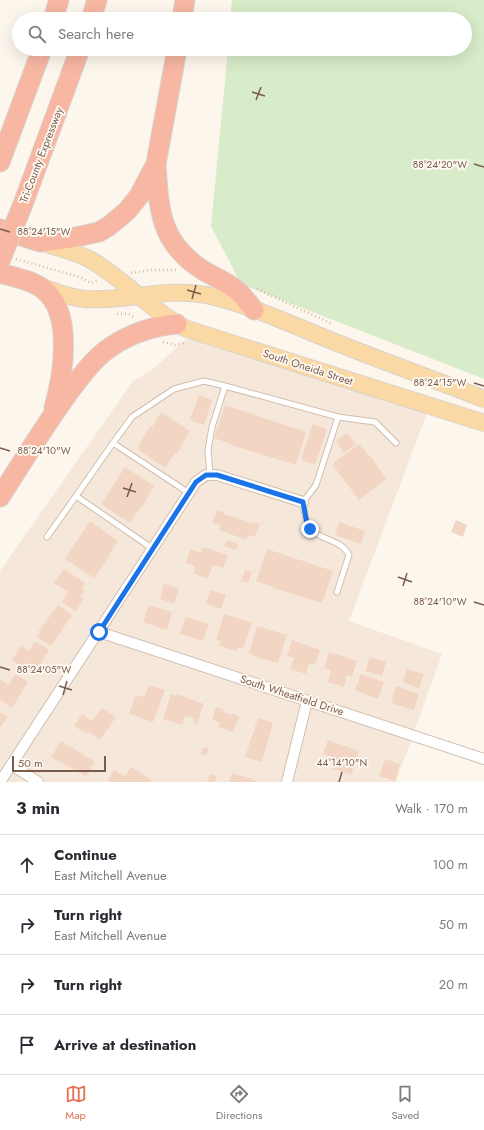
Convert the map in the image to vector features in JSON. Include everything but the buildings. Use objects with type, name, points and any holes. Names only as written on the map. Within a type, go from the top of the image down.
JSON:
[{"type":"highway","points":[[55,12],[59,0]]},
{"type":"highway","points":[[93,12],[97,0]]},
{"type":"highway","points":[[183,12],[185,0]]},
{"type":"highway","points":[[0,162],[39,56]]},
{"type":"highway","name":"Tri-County Expressway","points":[[7,260],[23,204],[77,56]]},
{"type":"highway","points":[[176,56],[156,164],[161,215],[164,225],[173,242],[194,264],[238,291],[254,310]]},
{"type":"highway","points":[[40,242],[88,235],[109,226],[122,216],[135,202],[156,164]]},
{"type":"highway","name":"South Oneida Street","points":[[0,229],[40,242]]},
{"type":"highway","points":[[0,273],[39,286],[52,298],[59,315],[62,330],[62,364],[53,413]]},
{"type":"highway","points":[[0,497],[53,413],[86,370],[111,346],[144,330],[177,324]]},
{"type":"main road","name":"South Oneida Street","points":[[40,242],[91,260],[177,324],[198,333],[484,423]]},
{"type":"main road","points":[[39,286],[69,296],[85,299],[167,294],[198,294],[254,310],[484,399]]},
{"type":"street","points":[[0,782],[196,482],[206,475],[217,475],[303,502]]},
{"type":"street","name":"South Wheatfield Drive","points":[[99,632],[484,759]]},
{"type":"street","points":[[287,782],[307,701]]},
{"type":"street","points":[[12,765],[38,782]]},
{"type":"lane","points":[[47,537],[112,443],[132,417],[174,389],[204,381],[338,417],[374,422],[396,443]]},
{"type":"lane","points":[[210,475],[208,450],[212,427],[225,386]]},
{"type":"lane","points":[[337,592],[349,555],[345,547],[312,530],[307,524],[303,502],[316,485],[338,417]]},
{"type":"lane","points":[[112,443],[189,493]]},
{"type":"lane","points":[[76,496],[153,549]]},
{"type":"path","points":[[7,260],[80,277],[91,283]]},
{"type":"path","points":[[125,274],[151,270],[183,271]]},
{"type":"path","points":[[253,287],[336,326]]},
{"type":"path","points":[[113,314],[129,314],[138,321]]},
{"type":"shaded area","points":[[186,339],[216,343],[427,413],[349,621],[442,654],[396,782],[0,782],[0,571],[133,381],[151,371]]},
{"type":"green space","points":[[232,0],[484,0],[484,379],[241,284],[211,226],[227,56],[472,56],[472,12],[231,12]]},
{"type":"route","points":[[99,632],[196,482],[206,475],[217,475],[303,502],[307,524],[310,529]]}]
